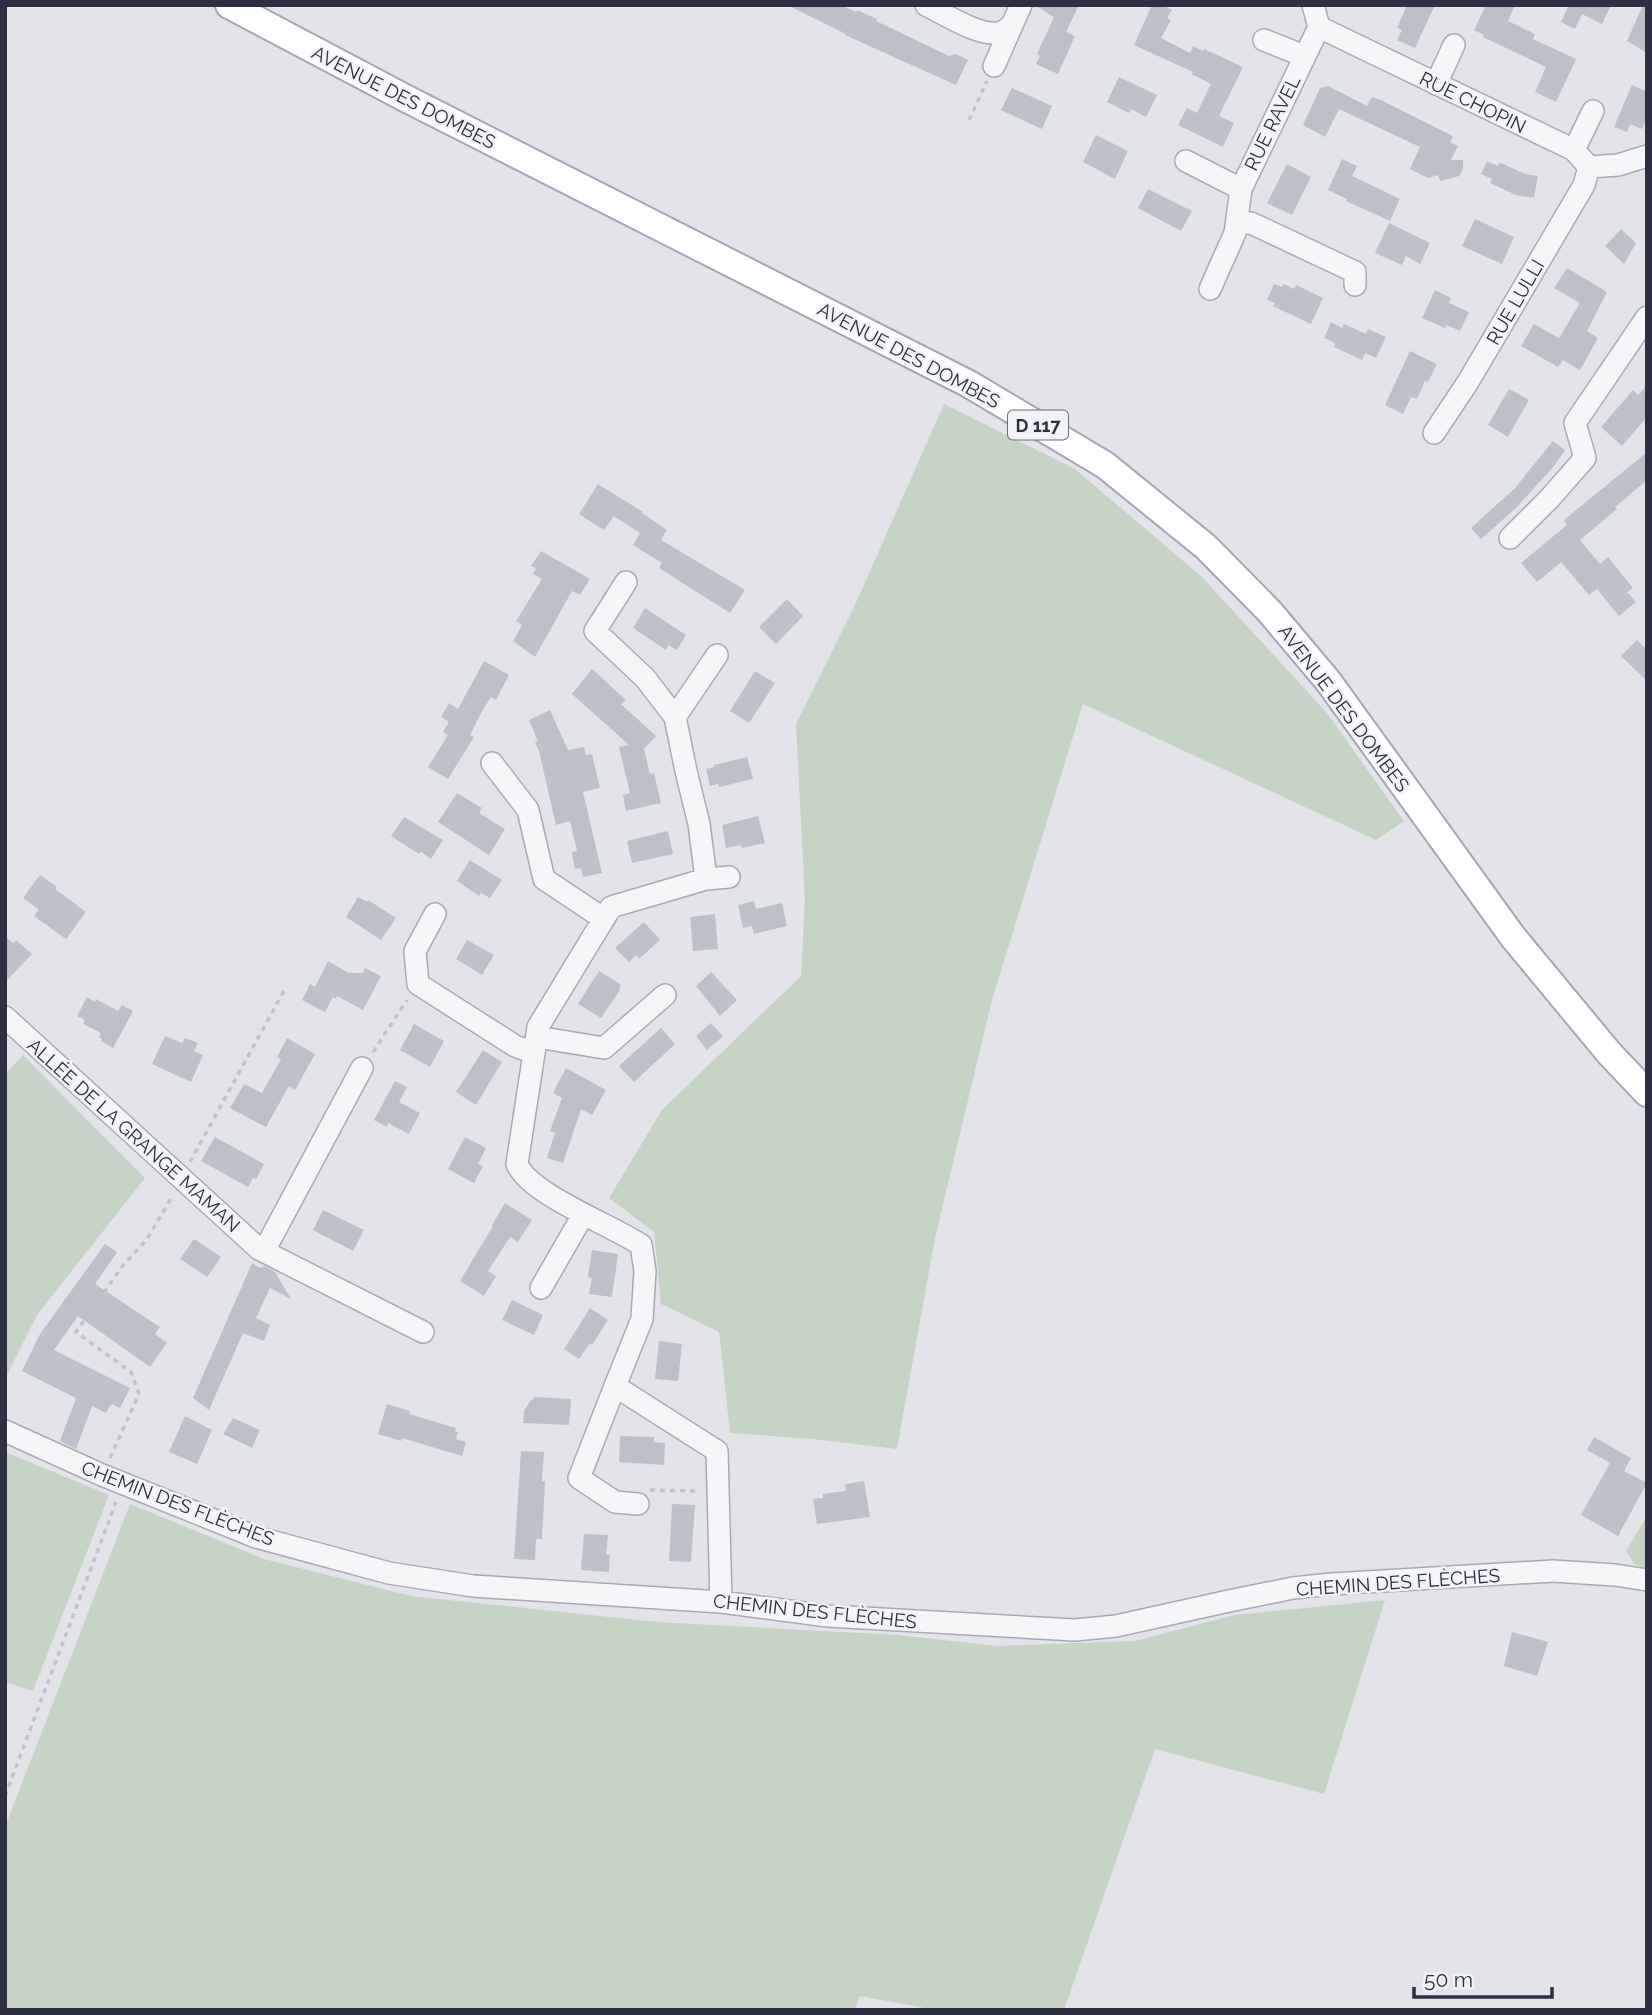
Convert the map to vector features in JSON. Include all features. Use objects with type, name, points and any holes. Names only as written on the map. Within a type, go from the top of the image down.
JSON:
[{"type":"main road","name":"AVENUE DES DOMBES","points":[[229,5],[407,99],[969,384],[1105,466],[1206,547],[1270,612],[1328,681],[1513,937],[1609,1053],[1647,1093]]},
{"type":"street","points":[[926,5],[984,32],[1004,32],[1012,25]]},
{"type":"street","points":[[993,66],[1021,5]]},
{"type":"street","points":[[1313,5],[1319,27]]},
{"type":"street","name":"RUE RAVEL","points":[[1210,289],[1235,233],[1241,189],[1319,27]]},
{"type":"street","name":"RUE CHOPIN","points":[[1319,27],[1574,150],[1589,167]]},
{"type":"street","points":[[1264,40],[1304,56]]},
{"type":"street","points":[[1436,84],[1454,45]]},
{"type":"street","points":[[1574,150],[1593,111]]},
{"type":"street","points":[[1589,167],[1618,165],[1647,156]]},
{"type":"street","points":[[1186,161],[1241,189]]},
{"type":"street","name":"RUE LULLI","points":[[1434,433],[1468,382],[1584,186],[1589,167]]},
{"type":"street","points":[[1237,223],[1251,223],[1355,272],[1355,285]]},
{"type":"street","points":[[1510,538],[1585,458],[1576,423],[1647,317]]},
{"type":"street","points":[[626,582],[595,631],[645,678],[675,718],[699,824],[706,879]]},
{"type":"street","points":[[675,718],[717,655]]},
{"type":"street","points":[[492,763],[528,810],[544,879],[604,919]]},
{"type":"street","points":[[638,1504],[615,1502],[579,1478],[642,1319],[645,1271],[640,1245],[626,1235],[583,1215],[526,1178],[517,1164],[538,1027],[611,907],[706,879],[729,877]]},
{"type":"street","points":[[435,914],[415,951],[418,984],[515,1046],[604,1048],[665,995]]},
{"type":"street","name":"ALLÉE DE LA GRANGE MAMAN","points":[[5,1017],[181,1179],[264,1251],[423,1332]]},
{"type":"street","points":[[264,1251],[362,1068]]},
{"type":"street","points":[[541,1288],[583,1215]]},
{"type":"street","points":[[615,1386],[717,1451],[721,1602]]},
{"type":"street","name":"CHEMIN DES FLÈCHES","points":[[5,1431],[122,1484],[256,1536],[389,1573],[474,1586],[721,1602],[828,1616],[1075,1630],[1116,1626],[1293,1588],[1332,1584],[1553,1571],[1647,1580]]},
{"type":"path","points":[[969,120],[993,66]]},
{"type":"path","points":[[362,1068],[418,984]]},
{"type":"path","points":[[102,1475],[139,1394],[131,1372],[76,1332],[121,1268],[148,1239],[285,989]]},
{"type":"path","points":[[5,1796],[122,1484]]},
{"type":"path","points":[[638,1504],[645,1490],[718,1491]]},
{"type":"green space","points":[[944,404],[1075,469],[1202,577],[1327,713],[1404,821],[1376,840],[1083,704],[992,1000],[935,1238],[897,1449],[730,1433],[719,1332],[661,1304],[654,1232],[609,1198],[662,1110],[801,976],[805,900],[796,724],[855,605]]},
{"type":"green space","points":[[23,1055],[145,1178],[37,1315],[5,1379],[5,1074]]},
{"type":"green space","points":[[5,1452],[109,1495],[33,1691],[5,1682]]},
{"type":"green space","points":[[130,1504],[264,1559],[411,1596],[657,1622],[898,1635],[997,1646],[1135,1641],[1234,1615],[1385,1600],[1324,1794],[1155,1749],[1064,2010],[935,2010],[860,1996],[855,2010],[5,2010],[5,1827]]},
{"type":"green space","points":[[1647,1516],[1647,1568],[1635,1565],[1626,1551]]},
{"type":"building","points":[[787,5],[841,5],[877,19],[876,21],[949,56],[956,54],[968,60],[956,85],[845,35]]},
{"type":"building","points":[[1034,5],[1079,5],[1066,32],[1075,36],[1058,74],[1036,64],[1040,56],[1037,54],[1054,17]]},
{"type":"building","points":[[1152,5],[1162,5],[1172,10],[1167,18],[1171,20],[1161,38],[1190,53],[1193,46],[1243,67],[1219,116],[1234,123],[1223,147],[1178,125],[1187,108],[1197,113],[1211,84],[1191,74],[1193,72],[1134,45]]},
{"type":"building","points":[[1407,5],[1435,5],[1415,48],[1397,40],[1402,30],[1397,28]]},
{"type":"building","points":[[1486,5],[1515,5],[1508,21],[1535,34],[1533,39],[1576,59],[1556,102],[1535,92],[1546,67],[1483,37],[1484,35],[1474,30]]},
{"type":"building","points":[[1564,5],[1611,5],[1602,24],[1582,14],[1575,29],[1561,22],[1568,7]]},
{"type":"building","points":[[1643,5],[1647,5],[1647,53],[1627,41]]},
{"type":"building","points":[[1119,77],[1157,95],[1146,117],[1131,109],[1129,113],[1107,102]]},
{"type":"building","points":[[1632,85],[1647,92],[1647,118],[1642,129],[1630,124],[1627,132],[1614,127]]},
{"type":"building","points":[[1328,86],[1367,106],[1372,97],[1381,100],[1453,136],[1450,142],[1458,146],[1451,160],[1463,160],[1463,170],[1459,176],[1440,181],[1438,175],[1428,178],[1410,169],[1420,147],[1339,109],[1325,137],[1303,125],[1320,88]]},
{"type":"building","points":[[1012,88],[1052,106],[1042,129],[1001,110]]},
{"type":"building","points":[[1096,135],[1128,151],[1115,179],[1083,162]]},
{"type":"building","points":[[1342,159],[1357,166],[1352,176],[1400,199],[1390,221],[1328,190]]},
{"type":"building","points":[[1487,161],[1498,166],[1499,162],[1525,174],[1538,176],[1534,198],[1516,195],[1490,183],[1492,179],[1481,174]]},
{"type":"building","points":[[1287,164],[1311,177],[1292,215],[1267,203]]},
{"type":"building","points":[[1148,189],[1192,211],[1181,231],[1138,208]]},
{"type":"building","points":[[1475,219],[1514,237],[1502,264],[1462,246]]},
{"type":"building","points":[[1389,223],[1430,243],[1420,264],[1406,256],[1402,265],[1375,253]]},
{"type":"building","points":[[1621,229],[1636,243],[1624,264],[1605,246]]},
{"type":"building","points":[[1567,268],[1607,292],[1587,331],[1598,338],[1580,370],[1563,360],[1558,367],[1521,346],[1534,324],[1559,338],[1580,303],[1554,288]]},
{"type":"building","points":[[1274,284],[1282,287],[1284,284],[1294,289],[1296,285],[1323,298],[1311,324],[1273,306],[1275,303],[1267,300]]},
{"type":"building","points":[[1435,290],[1451,298],[1449,303],[1469,312],[1460,331],[1422,318]]},
{"type":"building","points":[[1331,322],[1342,328],[1344,324],[1366,334],[1368,329],[1386,337],[1376,358],[1365,353],[1362,360],[1334,347],[1335,343],[1324,338]]},
{"type":"building","points":[[1410,351],[1437,364],[1417,399],[1411,397],[1403,414],[1385,405]]},
{"type":"building","points":[[1647,385],[1647,417],[1622,446],[1601,427],[1633,390],[1638,395]]},
{"type":"building","points":[[1509,389],[1529,400],[1508,437],[1488,425]]},
{"type":"building","points":[[1553,441],[1565,450],[1554,466],[1516,508],[1481,539],[1471,528],[1515,488]]},
{"type":"building","points":[[1647,452],[1647,480],[1580,540],[1600,564],[1608,557],[1633,588],[1627,592],[1636,602],[1619,616],[1597,589],[1589,595],[1561,562],[1537,582],[1521,563],[1567,525],[1564,520]]},
{"type":"building","points":[[598,484],[667,530],[661,540],[745,590],[730,613],[659,568],[662,563],[633,545],[640,533],[614,516],[604,530],[579,514]]},
{"type":"building","points":[[541,551],[590,579],[580,595],[572,591],[535,657],[513,641],[522,625],[516,621],[542,579],[533,574],[536,568],[531,566]]},
{"type":"building","points":[[787,599],[803,616],[776,644],[759,627]]},
{"type":"building","points":[[645,608],[686,635],[677,650],[668,645],[666,650],[633,628]]},
{"type":"building","points":[[1637,640],[1647,650],[1647,681],[1621,656]]},
{"type":"building","points":[[484,661],[509,675],[496,700],[491,697],[482,711],[470,735],[474,737],[448,779],[428,767],[448,735],[443,732],[449,722],[441,717],[449,703],[458,709]]},
{"type":"building","points":[[592,669],[626,700],[621,704],[656,736],[644,749],[650,774],[654,773],[661,803],[626,811],[623,795],[630,793],[619,747],[629,745],[572,694]]},
{"type":"building","points":[[755,671],[775,683],[749,723],[730,711]]},
{"type":"building","points":[[550,710],[568,750],[584,747],[586,755],[592,754],[600,788],[583,792],[602,873],[583,877],[581,868],[575,869],[572,852],[577,851],[570,821],[556,825],[535,742],[538,741],[529,720]]},
{"type":"building","points":[[747,757],[753,779],[719,787],[718,784],[710,786],[706,769]]},
{"type":"building","points":[[457,793],[482,808],[479,813],[505,829],[489,855],[438,822]]},
{"type":"building","points":[[758,816],[765,843],[726,848],[722,825]]},
{"type":"building","points":[[404,817],[443,840],[431,859],[391,836]]},
{"type":"building","points":[[668,831],[673,854],[632,863],[627,841]]},
{"type":"building","points":[[470,860],[502,880],[490,898],[481,893],[479,896],[457,881]]},
{"type":"building","points":[[40,875],[86,912],[66,939],[34,916],[39,910],[23,898]]},
{"type":"building","points":[[358,897],[367,902],[368,900],[396,918],[381,940],[346,917]]},
{"type":"building","points":[[754,901],[756,909],[782,903],[787,926],[754,934],[752,926],[743,928],[738,905]]},
{"type":"building","points":[[715,914],[718,949],[693,951],[690,917]]},
{"type":"building","points":[[644,922],[660,940],[639,959],[636,955],[629,962],[615,948]]},
{"type":"building","points":[[5,936],[13,943],[16,940],[32,954],[5,982]]},
{"type":"building","points":[[467,940],[494,955],[482,975],[456,959]]},
{"type":"building","points":[[328,961],[349,973],[363,973],[365,968],[381,976],[363,1010],[337,996],[336,999],[333,997],[325,1012],[302,1000],[310,984],[315,987]]},
{"type":"building","points":[[599,971],[620,984],[620,990],[601,1018],[578,1004]]},
{"type":"building","points":[[711,972],[737,1000],[720,1016],[696,986]]},
{"type":"building","points":[[87,997],[118,1011],[122,1005],[133,1011],[113,1048],[101,1041],[101,1033],[83,1024],[85,1020],[77,1016]]},
{"type":"building","points":[[711,1023],[723,1036],[707,1050],[696,1036]]},
{"type":"building","points":[[414,1024],[444,1041],[430,1067],[400,1050]]},
{"type":"building","points":[[661,1028],[675,1044],[634,1082],[619,1066]]},
{"type":"building","points":[[165,1036],[182,1043],[185,1038],[198,1043],[194,1051],[203,1055],[191,1082],[152,1064]]},
{"type":"building","points":[[287,1038],[315,1054],[295,1090],[289,1086],[266,1127],[230,1108],[244,1084],[262,1093],[281,1059],[277,1057]]},
{"type":"building","points":[[483,1050],[502,1062],[476,1105],[456,1092]]},
{"type":"building","points":[[566,1068],[606,1090],[592,1115],[581,1109],[563,1163],[547,1158],[555,1133],[550,1131],[562,1098],[553,1093]]},
{"type":"building","points":[[395,1081],[407,1087],[399,1102],[420,1113],[409,1134],[388,1123],[387,1127],[374,1120]]},
{"type":"building","points":[[215,1137],[264,1164],[248,1187],[201,1161]]},
{"type":"building","points":[[465,1137],[486,1148],[478,1164],[483,1166],[474,1183],[448,1169]]},
{"type":"building","points":[[505,1203],[532,1220],[518,1242],[510,1237],[488,1271],[496,1276],[484,1296],[460,1281]]},
{"type":"building","points":[[323,1210],[364,1230],[353,1251],[313,1230]]},
{"type":"building","points":[[194,1239],[221,1257],[207,1277],[180,1259]]},
{"type":"building","points":[[105,1244],[117,1252],[95,1284],[160,1327],[155,1334],[167,1343],[150,1367],[78,1316],[54,1350],[130,1388],[120,1408],[111,1404],[106,1413],[92,1406],[76,1449],[60,1441],[76,1398],[22,1371],[40,1334]]},
{"type":"building","points":[[592,1250],[618,1254],[612,1297],[589,1294],[592,1278],[588,1277]]},
{"type":"building","points":[[252,1263],[275,1272],[291,1299],[270,1288],[256,1318],[270,1325],[264,1341],[243,1333],[209,1410],[193,1398]]},
{"type":"building","points":[[512,1300],[543,1315],[534,1335],[502,1320]]},
{"type":"building","points":[[590,1308],[608,1320],[579,1359],[564,1349]]},
{"type":"building","points":[[659,1341],[682,1344],[678,1381],[655,1379]]},
{"type":"building","points":[[534,1397],[571,1399],[569,1425],[523,1423],[524,1411]]},
{"type":"building","points":[[387,1404],[410,1411],[409,1414],[456,1428],[456,1439],[466,1442],[462,1456],[402,1438],[401,1441],[378,1434]]},
{"type":"building","points":[[185,1416],[212,1430],[197,1464],[169,1452]]},
{"type":"building","points":[[233,1418],[260,1430],[252,1448],[223,1434]]},
{"type":"building","points":[[620,1436],[654,1437],[654,1442],[665,1443],[664,1465],[619,1462]]},
{"type":"building","points":[[1594,1437],[1631,1458],[1624,1471],[1647,1483],[1618,1536],[1581,1515],[1610,1463],[1587,1450]]},
{"type":"building","points":[[521,1451],[544,1452],[542,1539],[536,1539],[535,1560],[514,1559]]},
{"type":"building","points":[[864,1481],[870,1517],[817,1524],[813,1499],[823,1498],[823,1494],[846,1491],[845,1484]]},
{"type":"building","points":[[672,1504],[695,1505],[691,1562],[669,1561]]},
{"type":"building","points":[[584,1534],[608,1535],[606,1555],[610,1555],[609,1572],[581,1570]]},
{"type":"building","points":[[1512,1632],[1548,1642],[1537,1676],[1504,1666]]}]
